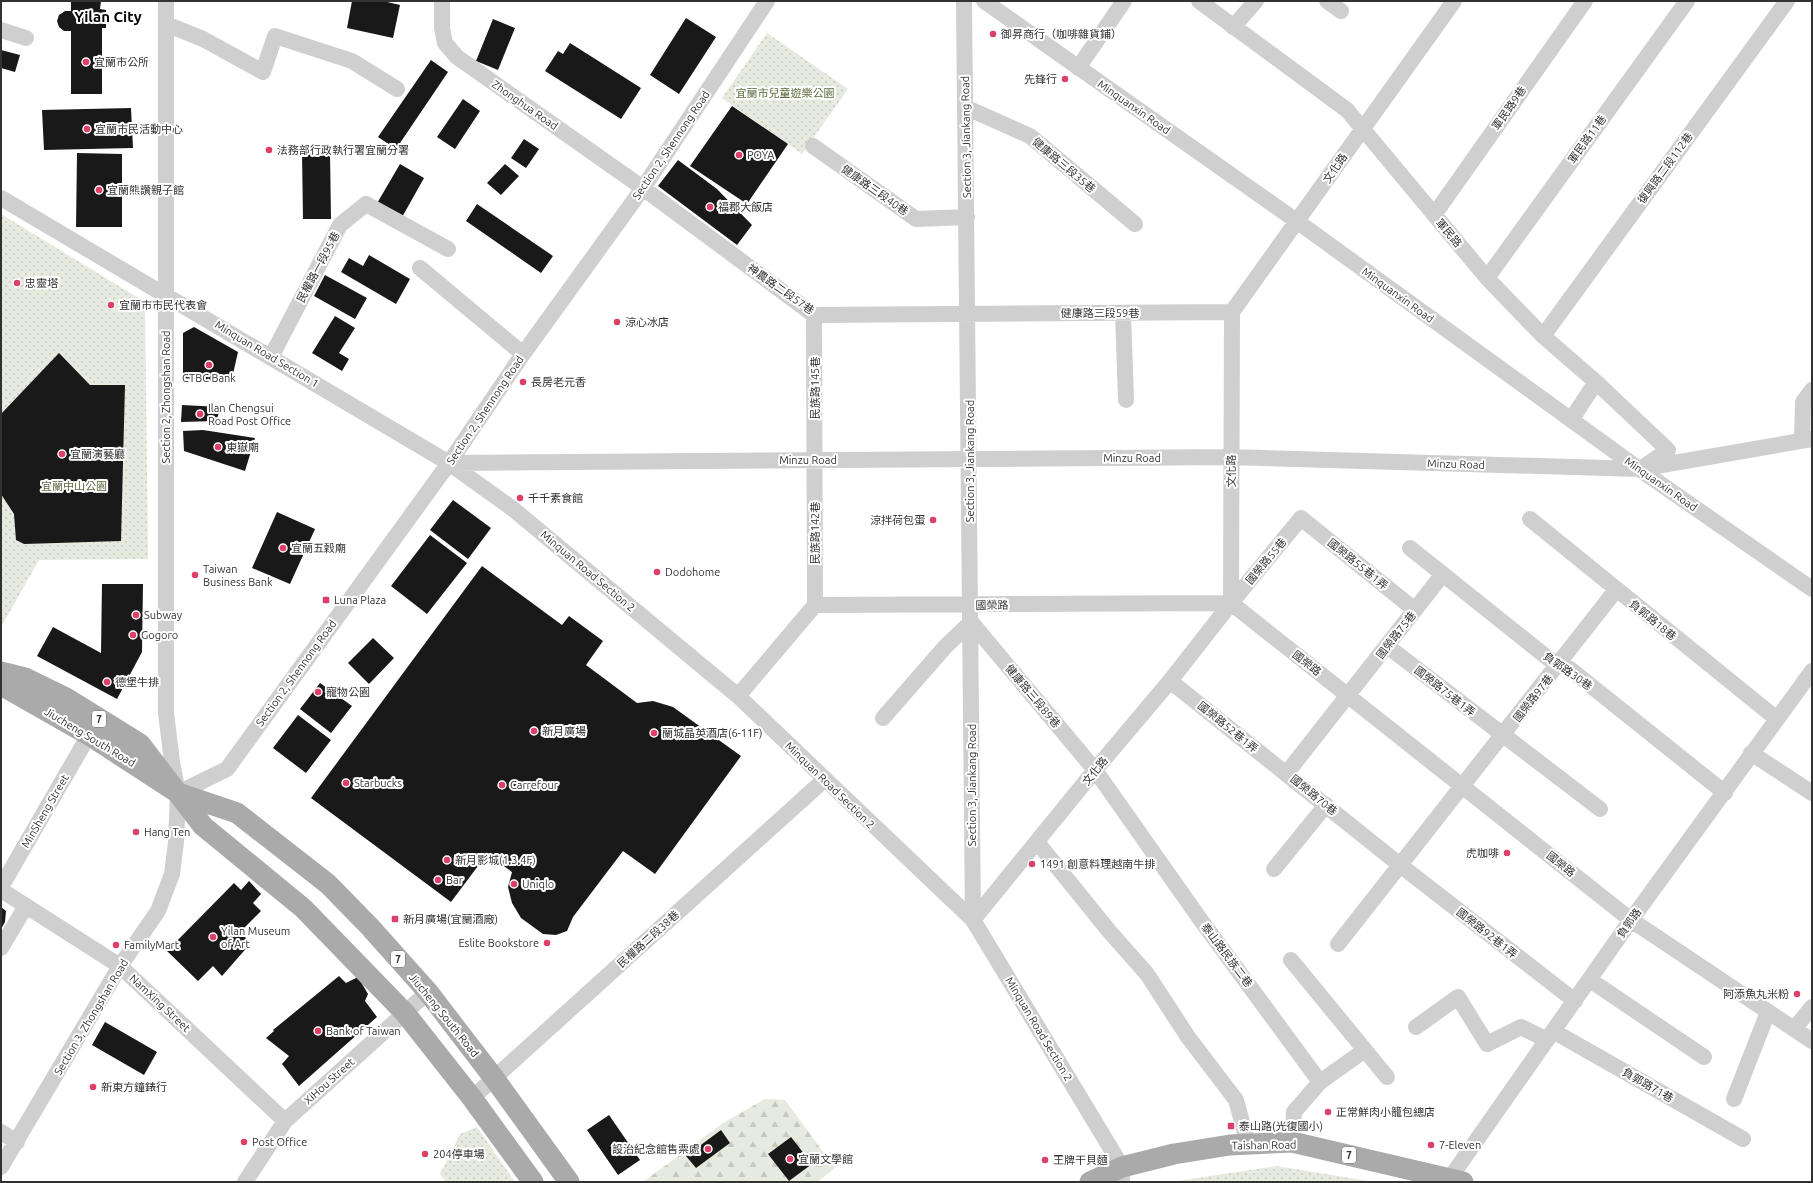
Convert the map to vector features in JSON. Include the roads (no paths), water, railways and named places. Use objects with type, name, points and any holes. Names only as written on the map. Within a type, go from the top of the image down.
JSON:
[{"type":"main road","name":"Jiucheng South Road","points":[[1,672],[25,678],[66,698],[140,744],[203,826],[303,908],[405,1013],[472,1098],[533,1182]]},
{"type":"main road","name":"Jiucheng South Road","points":[[1,685],[89,735],[178,793],[237,813],[328,884],[370,927],[428,992],[494,1078],[569,1182]]},
{"type":"main road","name":"Taishan Road","points":[[1090,1182],[1122,1175],[1174,1154],[1230,1145],[1292,1142],[1457,1180]]},
{"type":"street","name":"Section 2, Zhongshan Road","points":[[166,1],[166,713],[172,762],[178,793]]},
{"type":"street","name":"Zhonghua Road","points":[[442,1],[442,28],[445,43],[457,57],[643,188]]},
{"type":"street","name":"Section 2, Shennong Road","points":[[178,793],[227,769],[449,463],[523,354],[643,188],[767,1]]},
{"type":"street","name":"Section 3, Jiankang Road","points":[[964,1],[969,313],[974,920]]},
{"type":"street","name":"Minquanxin Road","points":[[984,1],[1298,222],[1640,470],[1812,589]]},
{"type":"street","points":[[1078,68],[1124,1]]},
{"type":"street","name":"軍民路","points":[[1198,1],[1347,110],[1487,278],[1543,336],[1596,382],[1668,450],[1640,470]]},
{"type":"street","points":[[1233,27],[1256,1]]},
{"type":"street","points":[[1327,1],[1341,11]]},
{"type":"street","name":"文化路","points":[[974,920],[1095,770],[1170,681],[1231,603],[1232,312],[1298,222],[1362,128],[1454,1]]},
{"type":"street","name":"軍民路9巷","points":[[1434,215],[1584,1]]},
{"type":"street","name":"軍民路11巷","points":[[1487,278],[1687,1]]},
{"type":"street","name":"復興路二段112巷","points":[[1543,336],[1787,1]]},
{"type":"street","points":[[166,24],[204,39],[263,72],[275,36],[352,61],[397,89]]},
{"type":"street","points":[[1,30],[26,38]]},
{"type":"street","name":"健康路三段35巷","points":[[965,107],[1030,136],[1135,224]]},
{"type":"street","name":"健康路三段40巷","points":[[813,146],[916,219],[967,218]]},
{"type":"street","name":"神農路二段57巷","points":[[643,188],[814,315],[969,313]]},
{"type":"street","name":"Minquan Road Section 1","points":[[1,198],[449,463]]},
{"type":"street","name":"民權路一段95巷","points":[[271,357],[340,225],[366,204],[448,249]]},
{"type":"street","points":[[420,268],[523,354]]},
{"type":"street","name":"健康路三段59巷","points":[[969,313],[1232,312]]},
{"type":"street","points":[[1123,313],[1126,400]]},
{"type":"street","name":"民族路145巷","points":[[814,315],[815,460]]},
{"type":"street","points":[[1571,420],[1596,382]]},
{"type":"street","points":[[1807,440],[1803,402],[1812,390]]},
{"type":"street","name":"Minzu Road","points":[[449,463],[1231,457],[1640,470],[1807,440]]},
{"type":"street","name":"民族路142巷","points":[[815,460],[815,605]]},
{"type":"street","name":"Minquan Road Section 2","points":[[449,463],[513,509],[738,696],[824,780],[974,920],[1122,1175]]},
{"type":"street","name":"國榮路55巷","points":[[1231,603],[1301,518]]},
{"type":"street","name":"國榮路55巷1弄","points":[[1301,518],[1415,610]]},
{"type":"street","name":"負郭路18巷","points":[[1530,520],[1777,719]]},
{"type":"street","name":"負郭路30巷","points":[[1410,548],[1549,659],[1570,670],[1725,793]]},
{"type":"street","name":"國榮路75巷","points":[[1349,696],[1443,574]]},
{"type":"street","name":"國榮路97巷","points":[[1338,944],[1503,736],[1616,590]]},
{"type":"street","name":"國榮路","points":[[815,605],[1231,603],[1631,920],[1812,1041]]},
{"type":"street","points":[[738,696],[815,605]]},
{"type":"street","points":[[883,718],[945,647],[971,622]]},
{"type":"street","name":"健康路三段89巷","points":[[971,622],[1095,770]]},
{"type":"street","name":"國榮路75巷1弄","points":[[1387,646],[1600,809]]},
{"type":"street","name":"負郭路","points":[[1457,1180],[1550,1035],[1631,920],[1725,793],[1751,753],[1812,671]]},
{"type":"street","name":"國榮路52巷1弄","points":[[1170,681],[1286,774]]},
{"type":"street","name":"國榮路70巷","points":[[1349,696],[1286,774],[1400,865]]},
{"type":"street","name":"MinSheng Street","points":[[1,889],[89,735]]},
{"type":"street","points":[[1751,753],[1812,793]]},
{"type":"street","name":"泰山路民族二巷","points":[[1095,770],[1200,919],[1320,1082]]},
{"type":"street","name":"民權路二段38巷","points":[[472,1098],[824,780]]},
{"type":"street","name":"Section 3, Zhongshan Road","points":[[1,1167],[120,966],[158,911],[172,874],[176,842],[178,793]]},
{"type":"street","points":[[1274,868],[1326,805]]},
{"type":"street","points":[[1037,842],[1109,931],[1147,974],[1188,1037],[1236,1100],[1248,1144]]},
{"type":"street","name":"國榮路92巷1弄","points":[[1400,865],[1574,1001]]},
{"type":"street","name":"NamXing Street","points":[[1,889],[120,966],[285,1121]]},
{"type":"street","points":[[1,948],[26,906]]},
{"type":"street","points":[[1291,960],[1387,1077]]},
{"type":"street","points":[[1590,980],[1704,1057]]},
{"type":"street","name":"XiHou Street","points":[[245,1182],[285,1121],[428,992]]},
{"type":"street","name":"負郭路71巷","points":[[1416,1027],[1458,997],[1487,1044],[1521,1027],[1550,1035],[1743,1139]]},
{"type":"street","points":[[1794,1030],[1812,1007]]},
{"type":"street","points":[[1734,1099],[1768,1012]]},
{"type":"street","points":[[1292,1142],[1294,1112],[1320,1082],[1365,1050]]},
{"type":"street","points":[[1,1132],[17,1142]]},
{"type":"place","name":"御昇商行（咖啡雜貨鋪）","points":[[993,34]]},
{"type":"place","name":"宜蘭市公所","points":[[86,62]]},
{"type":"place","name":"先鋒行","points":[[1065,79]]},
{"type":"place","name":"宜蘭市民活動中心","points":[[87,129]]},
{"type":"place","name":"法務部行政執行署宜蘭分署","points":[[269,150]]},
{"type":"place","name":"POYA","points":[[739,155]]},
{"type":"place","name":"宜蘭熊讚親子館","points":[[99,190]]},
{"type":"place","name":"福郡大飯店","points":[[710,207]]},
{"type":"place","name":"忠靈塔","points":[[17,283]]},
{"type":"place","name":"宜蘭市市民代表會","points":[[111,305]]},
{"type":"place","name":"涼心冰店","points":[[617,322]]},
{"type":"place","name":"CTBC Bank","points":[[209,365]]},
{"type":"place","name":"長房老元香","points":[[523,382]]},
{"type":"place","name":"Ilan Chengsui Road Post Office","points":[[200,414]]},
{"type":"place","name":"東嶽廟","points":[[218,447]]},
{"type":"place","name":"宜蘭演藝廳","points":[[62,454]]},
{"type":"place","name":"千千素食館","points":[[520,498]]},
{"type":"place","name":"涼拌荷包蛋","points":[[933,520]]},
{"type":"place","name":"宜蘭五穀廟","points":[[283,548]]},
{"type":"place","name":"Dodohome","points":[[657,572]]},
{"type":"place","name":"Taiwan Business Bank","points":[[195,575]]},
{"type":"place","name":"Luna Plaza","points":[[326,600]]},
{"type":"place","name":"Subway","points":[[136,615]]},
{"type":"place","name":"Gogoro","points":[[133,635]]},
{"type":"place","name":"德堡牛排","points":[[107,682]]},
{"type":"place","name":"寵物公園","points":[[318,692]]},
{"type":"place","name":"新月廣場","points":[[534,731]]},
{"type":"place","name":"蘭城晶英酒店(6-11F)","points":[[654,733]]},
{"type":"place","name":"Starbucks","points":[[346,783]]},
{"type":"place","name":"Carrefour","points":[[502,785]]},
{"type":"place","name":"Hang Ten","points":[[136,832]]},
{"type":"place","name":"虎咖啡","points":[[1507,853]]},
{"type":"place","name":"新月影城(1.3.4F)","points":[[447,860]]},
{"type":"place","name":"1491 創意料理越南牛排","points":[[1032,864]]},
{"type":"place","name":"Bar","points":[[438,880]]},
{"type":"place","name":"Uniqlo","points":[[514,884]]},
{"type":"place","name":"新月廣場(宜蘭酒廠)","points":[[395,919]]},
{"type":"place","name":"Yilan Museum of Art","points":[[213,937]]},
{"type":"place","name":"Eslite Bookstore","points":[[547,943]]},
{"type":"place","name":"FamilyMart","points":[[116,945]]},
{"type":"place","name":"阿添魚丸米粉","points":[[1797,994]]},
{"type":"place","name":"Bank of Taiwan","points":[[318,1031]]},
{"type":"place","name":"新東方鐘錶行","points":[[93,1087]]},
{"type":"place","name":"正常鮮肉小籠包總店","points":[[1328,1112]]},
{"type":"place","name":"泰山路(光復國小)","points":[[1231,1126]]},
{"type":"place","name":"Post Office","points":[[244,1142]]},
{"type":"place","name":"7-Eleven","points":[[1431,1145]]},
{"type":"place","name":"設治紀念館售票處","points":[[708,1149]]},
{"type":"place","name":"204停車場","points":[[425,1154]]},
{"type":"place","name":"宜蘭文學館","points":[[790,1159]]},
{"type":"place","name":"王牌干貝麵","points":[[1045,1160]]},
{"type":"district","name":"Yilan City","points":[[108,16]]},
{"type":"park label","name":"宜蘭市兒童遊樂公園","points":[[785,93]]},
{"type":"park label","name":"宜蘭中山公園","points":[[74,486]]}]
